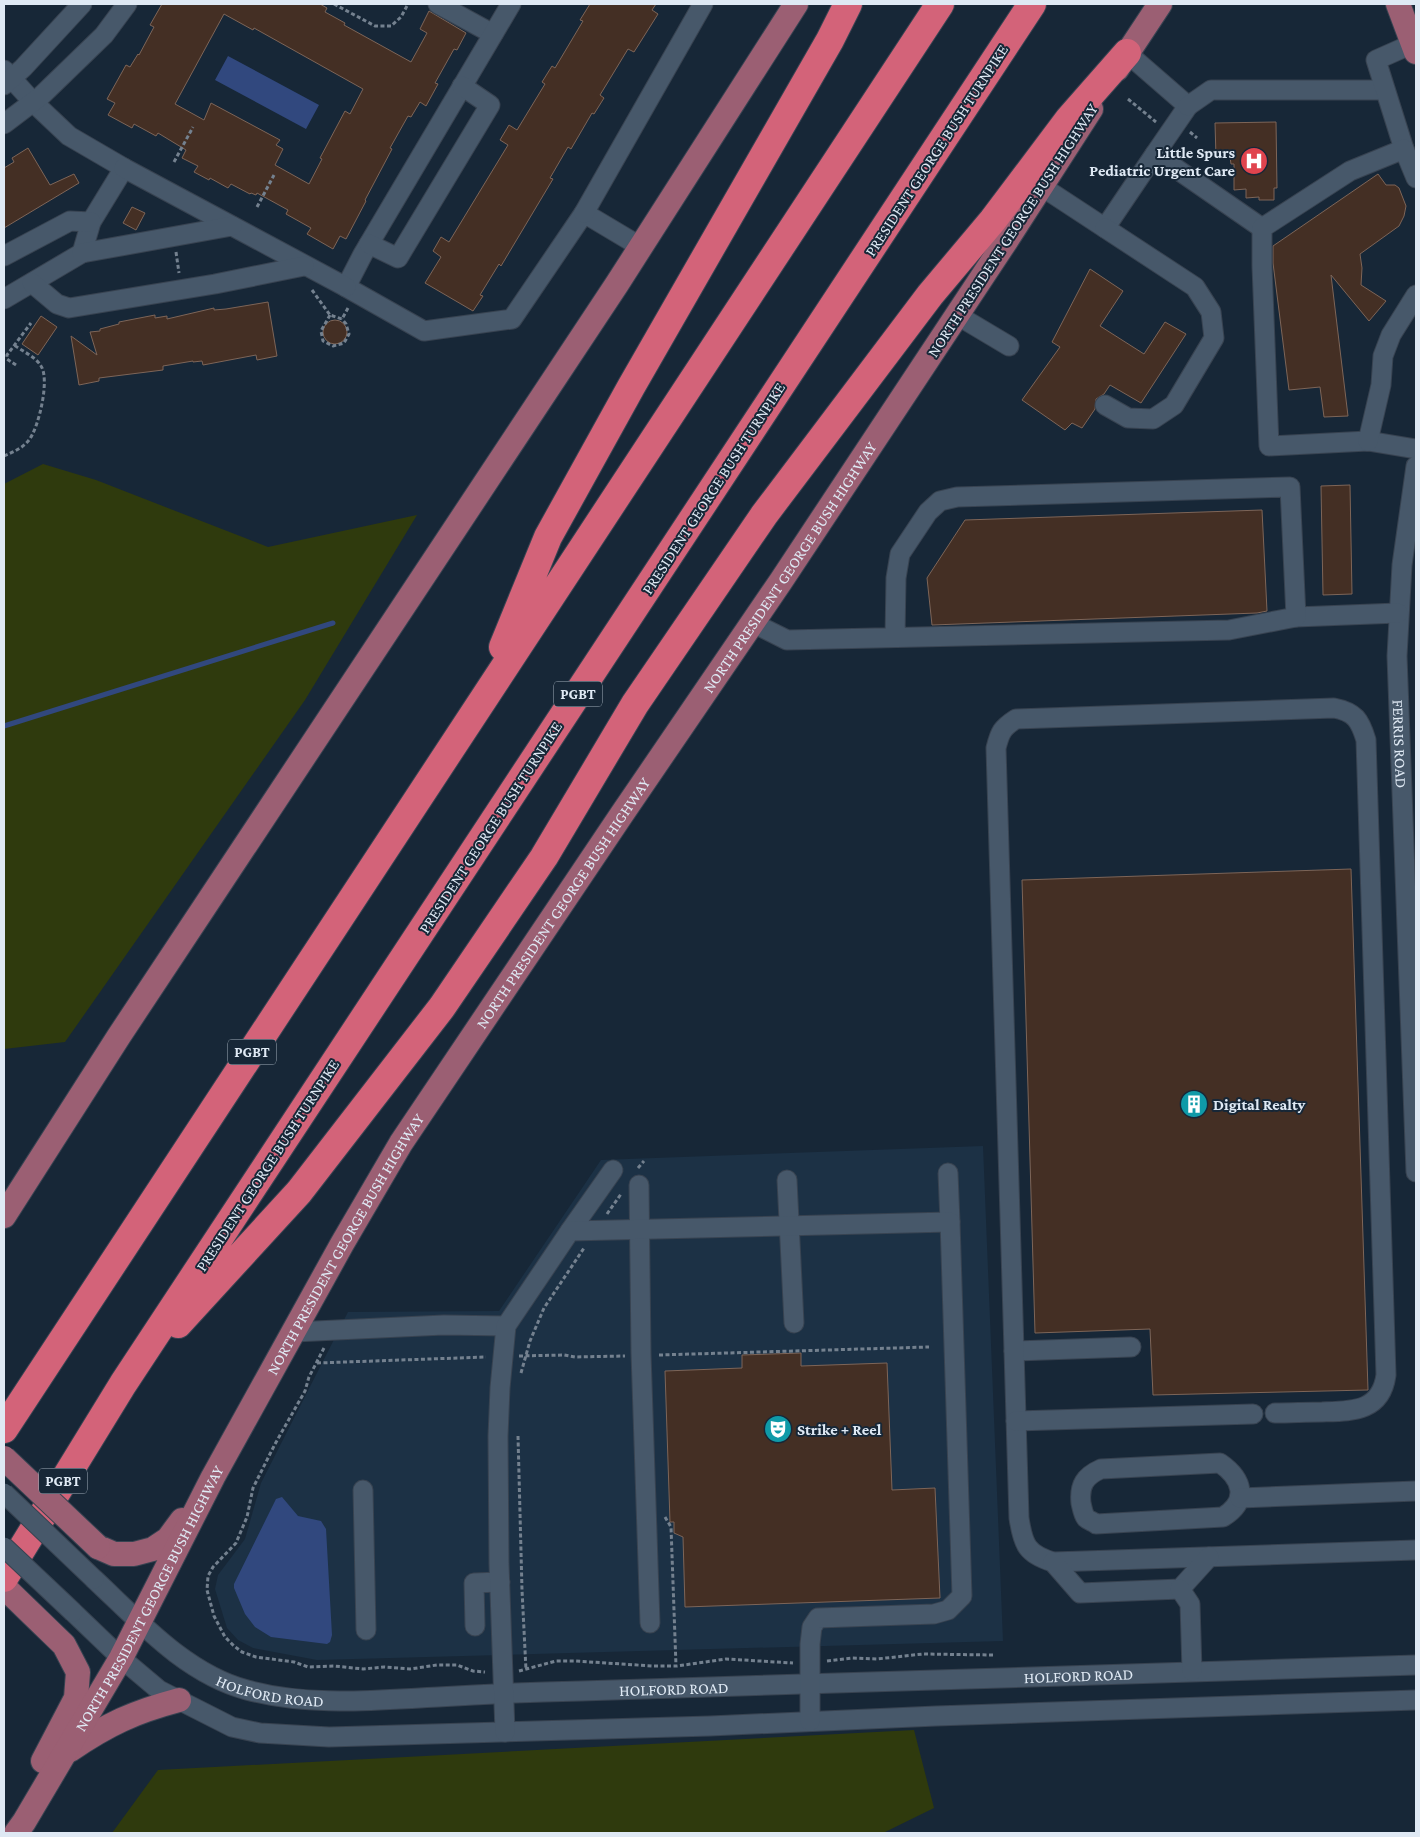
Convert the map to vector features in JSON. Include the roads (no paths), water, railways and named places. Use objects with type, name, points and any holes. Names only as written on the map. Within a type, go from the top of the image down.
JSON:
[{"type":"highway","points":[[480,705],[548,536],[830,40],[848,4]]},
{"type":"highway","name":"PGBT","points":[[4,1429],[940,4]]},
{"type":"highway","name":"PRESIDENT GEORGE BUSH TURNPIKE","points":[[4,1578],[123,1384],[1032,4]]},
{"type":"highway","points":[[123,1384],[299,1192],[442,1007],[544,857],[635,704],[764,515],[930,294],[993,220],[1069,119],[1127,53]]},
{"type":"main road","points":[[4,1216],[119,1036],[641,247],[796,4]]},
{"type":"main road","name":"NORTH PRESIDENT GEORGE BUSH HIGHWAY","points":[[20,1828],[121,1658],[206,1492],[342,1244],[401,1143],[753,623],[1160,4]]},
{"type":"main road","points":[[1398,4],[1414,48]]},
{"type":"main road","points":[[4,1458],[98,1547],[114,1554],[134,1554],[153,1549],[168,1539],[206,1492]]},
{"type":"main road","points":[[4,1587],[64,1645],[78,1672],[76,1698],[34,1779],[20,1828]]},
{"type":"main road","points":[[65,1754],[102,1729],[131,1715],[179,1700]]},
{"type":"street","points":[[82,4],[6,78],[69,136],[232,226],[306,274],[348,296],[424,331],[512,319],[584,212],[703,4]]},
{"type":"street","points":[[4,124],[41,96],[104,35],[127,4]]},
{"type":"street","points":[[348,296],[369,244],[462,86],[501,15],[438,4]]},
{"type":"street","points":[[1414,48],[1376,60],[1404,150],[1416,178]]},
{"type":"street","points":[[1127,53],[1188,106]]},
{"type":"street","points":[[369,244],[398,258],[485,114],[490,105],[462,86]]},
{"type":"street","points":[[1105,228],[1188,106],[1211,90],[1386,90]]},
{"type":"street","points":[[1262,228],[1350,171],[1404,150]]},
{"type":"street","points":[[1156,154],[1262,228]]},
{"type":"street","points":[[82,253],[91,222],[124,168]]},
{"type":"street","points":[[1041,186],[1195,288],[1210,312],[1214,338],[1174,405],[1153,419],[1128,418],[1105,405]]},
{"type":"street","points":[[584,212],[641,247]]},
{"type":"street","points":[[4,256],[70,221],[91,222]]},
{"type":"street","points":[[4,299],[82,253],[232,226]]},
{"type":"street","points":[[1262,228],[1269,446],[1368,441],[1416,449]]},
{"type":"street","points":[[32,283],[56,304],[70,308],[215,284],[306,274]]},
{"type":"street","points":[[1368,441],[1381,385],[1383,356],[1391,335],[1416,297]]},
{"type":"street","points":[[957,315],[1009,346]]},
{"type":"street","name":"FERRIS ROAD","points":[[1416,466],[1402,565],[1397,656],[1416,1172]]},
{"type":"street","points":[[896,637],[896,578],[900,554],[928,512],[940,501],[957,497],[1290,487],[1296,617]]},
{"type":"street","points":[[753,623],[787,640],[1229,630],[1296,617],[1398,613]]},
{"type":"street","points":[[1275,1413],[1353,1411],[1367,1406],[1378,1398],[1384,1388],[1386,1375],[1366,740],[1362,727],[1356,718],[1347,711],[1324,708],[1016,719],[999,733],[996,748],[1019,1518],[1022,1534],[1029,1551],[1039,1558],[1053,1562],[1416,1550]]},
{"type":"street","points":[[505,1732],[498,1436],[506,1326],[613,1170]]},
{"type":"street","points":[[810,1721],[809,1685],[812,1627],[818,1618],[934,1614],[948,1610],[962,1596],[948,1173]]},
{"type":"street","points":[[787,1180],[794,1323]]},
{"type":"street","points":[[639,1185],[641,1355],[650,1623]]},
{"type":"street","points":[[570,1231],[950,1222]]},
{"type":"street","points":[[294,1332],[444,1325],[506,1326]]},
{"type":"street","points":[[1014,1351],[1131,1347]]},
{"type":"street","points":[[1016,1421],[1253,1414]]},
{"type":"street","points":[[1220,1463],[1231,1471],[1239,1481],[1240,1498],[1233,1511],[1223,1517],[1096,1524],[1086,1518],[1081,1506],[1080,1492],[1083,1482],[1091,1474],[1101,1469],[1220,1463]]},
{"type":"street","points":[[363,1490],[366,1630]]},
{"type":"street","points":[[1240,1498],[1416,1492]]},
{"type":"street","name":"HOLFORD ROAD","points":[[4,1493],[139,1622],[176,1653],[211,1678],[248,1690],[304,1700],[363,1700],[504,1693],[1416,1665]]},
{"type":"street","points":[[4,1547],[121,1658],[158,1690],[232,1727],[260,1734],[329,1738],[1416,1700]]},
{"type":"street","points":[[1053,1562],[1080,1593],[1180,1589],[1209,1557]]},
{"type":"street","points":[[475,1626],[474,1582],[500,1582]]},
{"type":"street","points":[[1180,1589],[1190,1604],[1192,1671]]},
{"type":"water","points":[[228,56],[319,105],[306,129],[215,80]]},
{"type":"water","points":[[282,1497],[298,1516],[321,1521],[326,1529],[332,1635],[330,1642],[327,1644],[271,1637],[255,1627],[245,1614],[234,1588],[234,1584],[276,1499]]},
{"type":"waterway","points":[[4,726],[333,623]]},
{"type":"place","name":"Little Spurs Pediatric Urgent Care","points":[[1254,161]]},
{"type":"place","name":"Digital Realty","points":[[1194,1104]]},
{"type":"place","name":"Strike + Reel","points":[[778,1429]]}]
